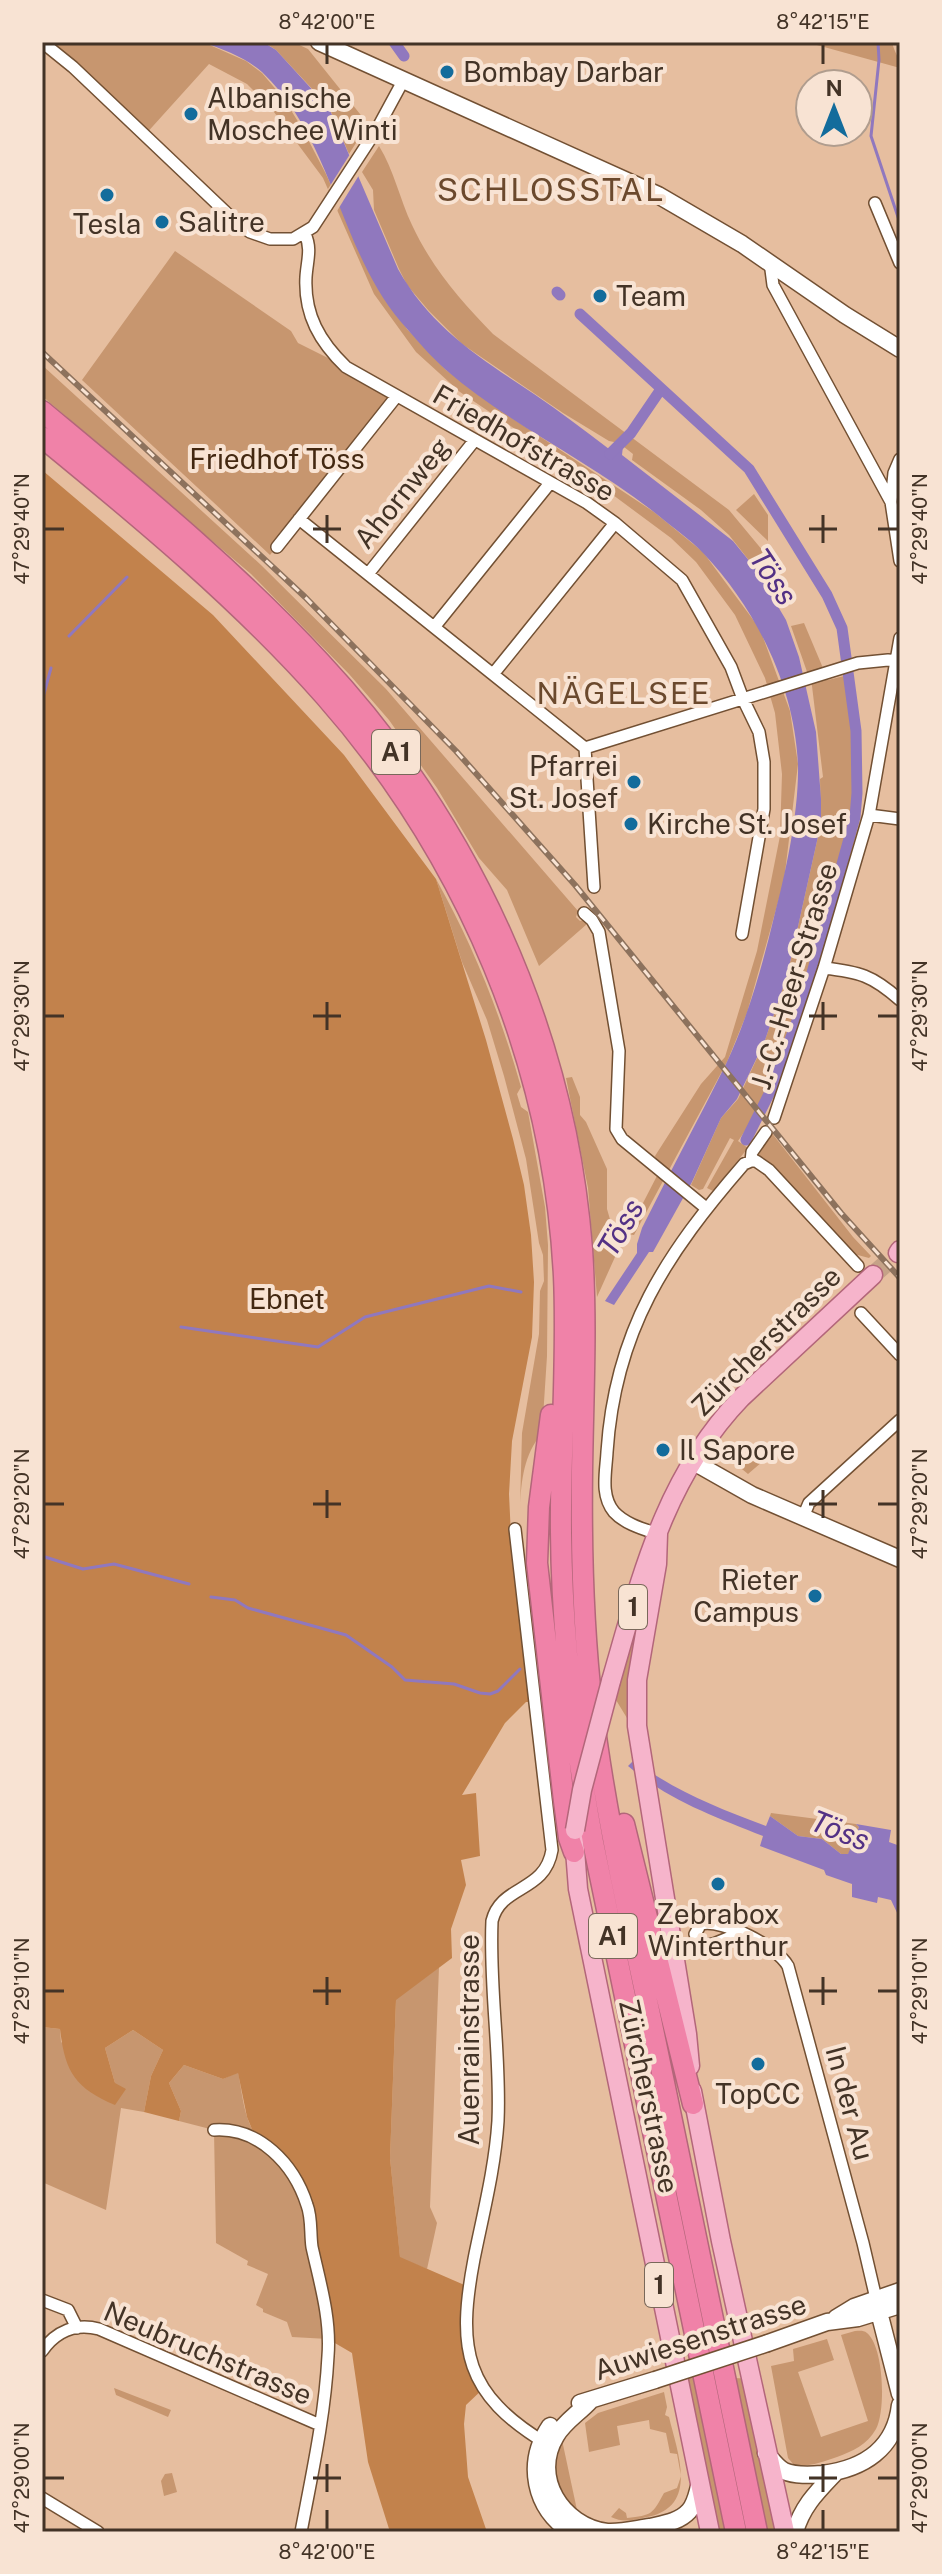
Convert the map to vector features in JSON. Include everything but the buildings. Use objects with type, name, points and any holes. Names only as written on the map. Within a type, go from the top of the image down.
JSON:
[{"type":"highway","name":"A1","points":[[42,411],[213,556],[284,624],[342,686],[395,751],[443,822],[484,896],[513,960],[538,1027],[566,1136],[579,1212],[585,1332],[583,1597],[591,1699],[603,1778],[757,2532]]},
{"type":"highway","name":"A1","points":[[42,437],[198,569],[290,658],[371,752],[440,856],[466,905],[495,968],[534,1085],[558,1208],[565,1332],[561,1559],[575,1730],[593,1842],[736,2532]]},
{"type":"highway","name":"A1","points":[[565,1332],[552,1393],[538,1519],[537,1563],[541,1624],[564,1801],[574,1852]]},
{"type":"highway","name":"A1","points":[[603,1778],[624,1822],[693,2104]]},
{"type":"main road","points":[[319,42],[658,195],[714,226],[900,349]]},
{"type":"main road","name":"Zürcherstrasse","points":[[710,2532],[578,1889],[575,1830],[582,1790],[645,1561],[674,1495],[692,1461],[721,1419],[866,1271]]},
{"type":"main road","points":[[692,1461],[724,1481],[900,1559]]},
{"type":"main road","name":"Zürcherstrasse","points":[[658,1534],[657,1564],[637,1680],[637,1726],[687,2034],[693,2104],[785,2532]]},
{"type":"main road","name":"Auwiesenstrasse","points":[[546,2443],[561,2413],[576,2404],[827,2322],[858,2318],[900,2291]]},
{"type":"main road","name":"Auwiesenstrasse","points":[[878,2306],[900,2305]]},
{"type":"main road","points":[[878,2306],[900,2394]]},
{"type":"main road","points":[[766,2453],[788,2473],[810,2475],[854,2467],[880,2451],[895,2430],[900,2405]]},
{"type":"main road","points":[[546,2443],[547,2472],[555,2498],[574,2518],[599,2530],[626,2531],[677,2519],[694,2504],[700,2483]]},
{"type":"main road","points":[[546,2443],[535,2463],[538,2489],[549,2512],[571,2532]]},
{"type":"main road","points":[[795,2532],[809,2500],[836,2472]]},
{"type":"main road","points":[[671,2532],[684,2532]]},
{"type":"street","points":[[42,42],[73,67],[234,220],[250,232],[270,239],[293,239],[305,234],[325,212],[403,81]]},
{"type":"street","points":[[875,203],[900,263]]},
{"type":"street","name":"Friedhofstrasse","points":[[305,234],[310,253],[306,292],[308,308],[316,332],[346,367],[587,503],[682,580],[731,667],[759,732],[764,762],[764,809],[742,934]]},
{"type":"street","points":[[770,262],[773,285],[891,502]]},
{"type":"street","points":[[277,547],[396,397]]},
{"type":"street","name":"Ahornweg","points":[[368,574],[474,441]]},
{"type":"street","points":[[900,459],[894,473],[891,502],[900,561]]},
{"type":"street","points":[[435,626],[550,483]]},
{"type":"street","points":[[299,519],[585,748],[594,887]]},
{"type":"street","points":[[494,673],[615,523]]},
{"type":"street","name":"J.-C.-Heer-Strasse","points":[[774,1118],[824,968],[869,815],[900,638]]},
{"type":"street","points":[[585,748],[858,663],[898,661]]},
{"type":"street","points":[[869,815],[900,819]]},
{"type":"street","points":[[584,913],[599,932],[619,1051],[616,1129],[622,1139],[701,1204]]},
{"type":"street","points":[[824,968],[861,973],[900,1000]]},
{"type":"street","name":"J.-C.-Heer-Strasse","points":[[658,1534],[625,1520],[609,1503],[605,1485],[616,1387],[644,1304],[701,1204],[751,1161],[752,1152],[766,1132]]},
{"type":"street","points":[[751,1161],[769,1170],[866,1271]]},
{"type":"street","points":[[861,1313],[900,1355]]},
{"type":"street","points":[[803,1517],[809,1503],[900,1420]]},
{"type":"street","name":"Auenrainstrasse","points":[[515,1529],[552,1850],[541,1876],[501,1901],[492,1921],[497,2125],[465,2323],[470,2358],[484,2388],[503,2412],[546,2443]]},
{"type":"street","name":"In der Au","points":[[740,1933],[773,1948],[788,1966],[878,2306]]},
{"type":"street","points":[[214,2130],[247,2135],[266,2145],[290,2171],[307,2204],[312,2247],[322,2280],[328,2346],[320,2425],[301,2532]]},
{"type":"street","name":"Neubruchstrasse","points":[[42,2300],[68,2310],[77,2328]]},
{"type":"street","name":"Neubruchstrasse","points":[[42,2351],[58,2334],[89,2327],[320,2425]]},
{"type":"street","points":[[42,2498],[98,2532]]},
{"type":"green space","points":[[42,42],[203,42],[246,61],[262,73],[284,99],[302,128],[369,272],[407,329],[446,370],[509,416],[654,512],[703,552],[760,629],[790,711],[798,764],[784,881],[747,1013],[727,1062],[634,1235],[627,1234],[660,1170],[655,1156],[701,1084],[725,1057],[757,951],[780,836],[782,774],[775,713],[765,678],[735,615],[696,562],[671,538],[460,392],[416,352],[374,294],[323,178],[271,108],[247,84],[209,64],[144,136]]},
{"type":"green space","points":[[264,42],[293,42],[308,49],[368,124],[349,154],[329,107],[276,50]]},
{"type":"green space","points":[[806,42],[892,42],[900,68]]},
{"type":"green space","points":[[379,146],[420,241],[438,270],[470,309],[493,334],[729,510],[763,551],[755,568],[729,535],[701,510],[632,460],[633,454],[619,443],[609,441],[563,413],[462,344],[429,311],[407,285],[399,269],[374,210],[373,190],[362,172]]},
{"type":"green space","name":"Friedhof Töss","points":[[175,251],[291,331],[298,343],[396,397],[270,555],[82,380]]},
{"type":"green space","points":[[42,365],[261,565],[386,689],[578,911],[576,917],[580,921],[586,919],[587,924],[539,966],[507,890],[479,858],[437,788],[389,720],[349,674],[251,574],[42,396]]},
{"type":"green space","name":"Ebnet","points":[[42,470],[213,615],[344,755],[436,879],[486,1040],[524,1185],[534,1282],[532,1337],[512,1441],[509,1494],[511,1536],[535,1702],[526,1702],[505,1723],[462,1795],[476,1793],[480,1856],[461,1860],[466,1885],[451,1929],[452,1958],[396,2000],[390,2158],[400,2257],[469,2287],[465,2314],[484,2388],[466,2405],[464,2424],[468,2477],[487,2532],[390,2532],[368,2462],[352,2353],[328,2339],[322,2280],[297,2183],[256,2139],[247,2117],[238,2073],[223,2079],[184,2065],[169,2083],[181,2111],[179,2121],[144,2112],[151,2076],[163,2050],[133,2030],[105,2048],[115,2083],[126,2089],[115,2105],[90,2092],[74,2077],[65,2057],[60,2029],[42,2027]]},
{"type":"green space","points":[[754,494],[768,515],[768,541],[736,510]]},
{"type":"green space","points":[[804,623],[828,680],[844,676],[851,725],[854,793],[848,828],[826,900],[802,1002],[761,1108],[738,1141],[748,1148],[713,1191],[707,1188],[734,1140],[730,1138],[703,1189],[699,1190],[691,1185],[721,1118],[738,1099],[764,1043],[787,976],[821,823],[820,779],[823,777],[812,686],[791,626]]},
{"type":"green space","points":[[436,879],[474,954],[504,1033],[521,1087],[517,1094],[521,1107],[528,1112],[545,1207],[548,1245],[547,1356],[542,1433],[531,1450],[525,1468],[520,1508],[522,1433],[539,1334],[543,1255],[526,1159],[504,1076],[487,1020],[462,962]]},
{"type":"green space","points":[[572,1077],[580,1097],[580,1115],[607,1169],[607,1209],[616,1240],[615,1257],[597,1297],[588,1188],[566,1078]]},
{"type":"green space","points":[[771,1132],[871,1256],[869,1258],[854,1254],[760,1158],[757,1152]]},
{"type":"green space","points":[[744,1444],[762,1462],[748,1474],[731,1460]]},
{"type":"green space","points":[[654,1546],[630,1723],[616,1700],[617,1683]]},
{"type":"green space","points":[[771,1813],[856,1824],[859,1827],[848,1855],[841,1854],[822,1839],[798,1836],[770,1816]]},
{"type":"green space","points":[[439,1967],[430,2207],[437,2223],[427,2269],[400,2258],[390,2158],[396,1999]]},
{"type":"green space","points":[[42,2027],[60,2029],[61,2042],[115,2083],[105,2048],[133,2030],[163,2050],[151,2076],[144,2112],[121,2108],[106,2210],[42,2182]]},
{"type":"green space","points":[[184,2065],[223,2079],[238,2072],[253,2131],[307,2204],[328,2339],[292,2337],[287,2322],[263,2312],[256,2305],[268,2274],[247,2265],[248,2261],[216,2243],[214,2130],[179,2121],[181,2111],[169,2083]]},
{"type":"green space","points":[[866,2332],[873,2340],[880,2365],[882,2394],[876,2429],[864,2443],[849,2452],[816,2464],[794,2465],[788,2458],[771,2366],[794,2361],[793,2349],[827,2339],[834,2360],[798,2372],[821,2437],[868,2421],[841,2335]]},
{"type":"green space","points":[[677,2374],[750,2379],[785,2532],[710,2532]]},
{"type":"green space","points":[[114,2388],[171,2410],[168,2417],[116,2395]]},
{"type":"green space","points":[[664,2392],[665,2415],[669,2417],[680,2461],[681,2475],[677,2454],[670,2453],[666,2433],[650,2429],[649,2420],[617,2426],[620,2445],[589,2452],[585,2423],[598,2413]]},
{"type":"green space","points":[[562,2440],[576,2511],[563,2494],[557,2478],[556,2461]]},
{"type":"green space","points":[[172,2473],[177,2492],[164,2496],[161,2481],[165,2474]]},
{"type":"green space","points":[[681,2477],[674,2502],[663,2511],[633,2520],[611,2517],[619,2508],[627,2518],[650,2513],[664,2493],[677,2488]]},
{"type":"shaded area","points":[[203,42],[263,42],[276,50],[329,108],[398,269],[426,308],[476,354],[609,449],[619,443],[623,446],[622,455],[733,541],[755,568],[786,620],[799,657],[816,732],[821,823],[787,976],[764,1043],[737,1099],[721,1118],[692,1182],[653,1252],[649,1252],[614,1305],[605,1301],[637,1253],[642,1228],[726,1064],[748,1010],[765,954],[787,861],[798,783],[795,736],[781,678],[756,624],[723,576],[699,549],[607,478],[471,390],[423,347],[380,293],[363,262],[321,161],[286,99],[255,67],[234,54]]},
{"type":"shaded area","points":[[634,1760],[697,1798],[766,1826],[770,1816],[798,1836],[822,1839],[841,1854],[848,1854],[859,1827],[856,1824],[891,1830],[889,1842],[900,1846],[900,1919],[891,1900],[878,1897],[877,1903],[852,1897],[852,1884],[760,1846],[763,1836],[659,1789],[628,1766]]},
{"type":"pier","points":[[352,151],[361,172],[337,211],[328,189]]},
{"type":"waterway","points":[[394,42],[404,56]]},
{"type":"waterway","points":[[878,42],[871,136],[900,223]]},
{"type":"waterway","points":[[557,292],[560,295]]},
{"type":"waterway","points":[[580,314],[749,469],[827,595],[842,628],[856,731],[855,817],[804,1002],[773,1086],[746,1140]]},
{"type":"waterway","points":[[610,454],[631,433],[661,389]]},
{"type":"waterway","points":[[69,636],[127,577]]},
{"type":"waterway","points":[[42,701],[51,668]]},
{"type":"waterway","points":[[181,1327],[318,1347],[365,1317],[489,1286],[521,1292]]},
{"type":"waterway","points":[[42,1556],[83,1569],[114,1564],[189,1584]]},
{"type":"waterway","points":[[211,1597],[235,1600],[248,1608],[346,1635],[392,1667],[405,1680],[454,1684],[490,1694],[498,1691],[520,1669]]},
{"type":"tunnel","points":[[873,1275],[898,1253]]},
{"type":"railway","points":[[42,352],[305,597],[456,751],[575,885],[841,1213],[900,1278]]},
{"type":"place","name":"Bombay Darbar","points":[[447,72]]},
{"type":"place","name":"Albanische Moschee Winti","points":[[191,114]]},
{"type":"place","name":"Tesla","points":[[107,195]]},
{"type":"place","name":"Salitre","points":[[162,222]]},
{"type":"place","name":"Team","points":[[600,296]]},
{"type":"place","name":"Pfarrei St. Josef","points":[[634,782]]},
{"type":"place","name":"Kirche St. Josef","points":[[631,824]]},
{"type":"place","name":"Il Sapore","points":[[663,1450]]},
{"type":"place","name":"Rieter Campus","points":[[815,1596]]},
{"type":"place","name":"Zebrabox Winterthur","points":[[718,1884]]},
{"type":"place","name":"TopCC","points":[[758,2064]]},
{"type":"district","name":"SCHLOSSTAL","points":[[551,190]]},
{"type":"district","name":"NÄGELSEE","points":[[624,694]]},
{"type":"water label","name":"Töss","points":[[773,577]]},
{"type":"water label","name":"Töss","points":[[621,1228]]},
{"type":"water label","name":"Töss","points":[[840,1831]]}]
